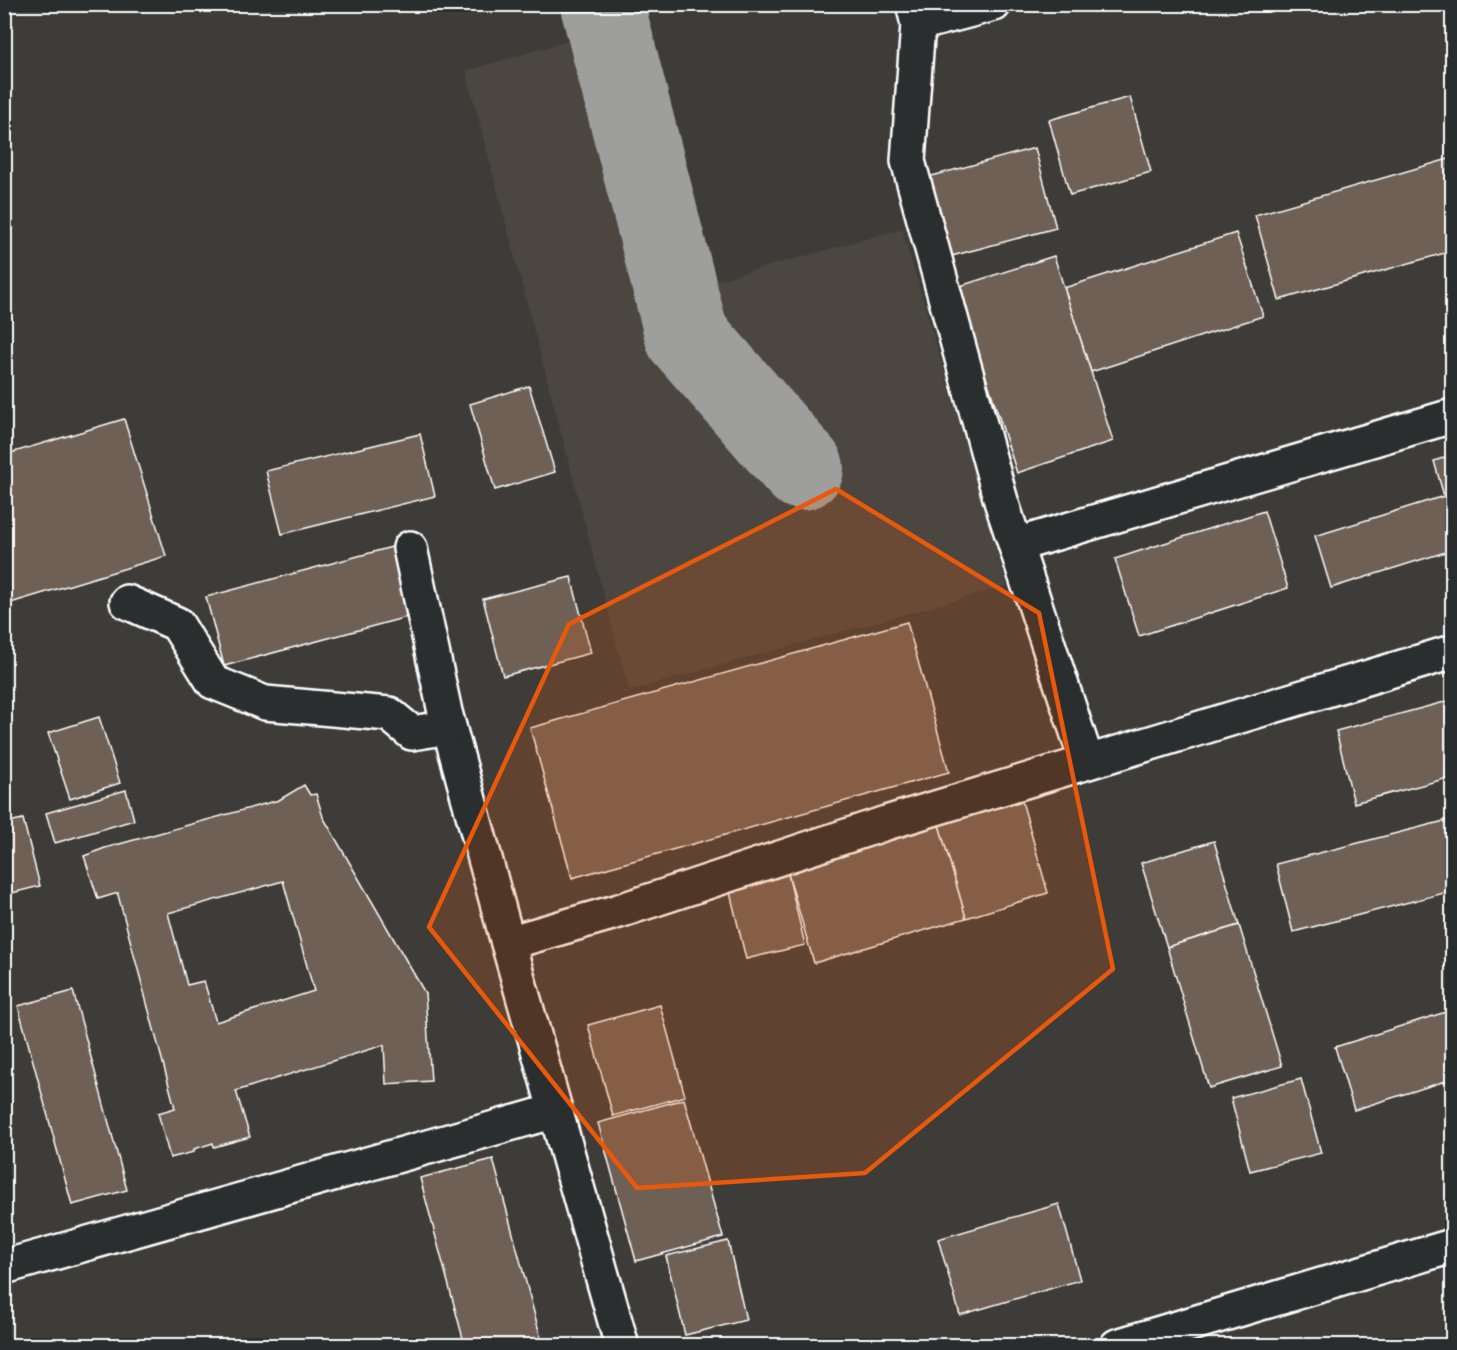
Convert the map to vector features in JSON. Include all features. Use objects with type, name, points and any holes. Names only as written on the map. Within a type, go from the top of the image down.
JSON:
[{"type":"lane","points":[[994,4],[915,14],[908,161],[1001,501],[1087,762]]},
{"type":"lane","points":[[1016,545],[1452,416]]},
{"type":"lane","points":[[410,548],[449,727],[622,1346]]},
{"type":"lane","points":[[127,602],[177,624],[213,682],[265,703],[389,714],[412,733],[449,727]]},
{"type":"lane","points":[[508,943],[619,910],[886,823],[1452,652]]},
{"type":"lane","points":[[4,1267],[555,1111]]},
{"type":"lane","points":[[1117,1346],[1452,1246]]},
{"type":"highlighted area","points":[[836,489],[1039,613],[1113,969],[865,1173],[637,1188],[429,927],[569,624]]},
{"type":"shaded area","points":[[625,24],[693,287],[902,229],[1007,586],[629,691],[466,71]]},
{"type":"building","points":[[1130,97],[1151,172],[1070,195],[1049,120]]},
{"type":"building","points":[[1035,148],[1056,228],[948,257],[928,177]]},
{"type":"building","points":[[1452,158],[1452,251],[1279,300],[1255,215]]},
{"type":"building","points":[[1236,233],[1263,316],[1091,372],[1064,288]]},
{"type":"building","points":[[1054,256],[1113,441],[1017,473],[957,287]]},
{"type":"building","points":[[529,386],[555,472],[495,490],[470,404]]},
{"type":"building","points":[[124,419],[166,556],[4,605],[4,455]]},
{"type":"building","points":[[420,434],[435,496],[282,534],[266,471]]},
{"type":"building","points":[[1452,455],[1452,550],[1331,588],[1315,536],[1444,496],[1434,461]]},
{"type":"building","points":[[1264,511],[1288,588],[1139,636],[1115,559]]},
{"type":"building","points":[[392,547],[411,616],[224,666],[206,597]]},
{"type":"building","points":[[571,577],[591,653],[503,676],[483,599]]},
{"type":"building","points":[[907,622],[949,772],[572,878],[530,728]]},
{"type":"building","points":[[1452,700],[1452,777],[1354,803],[1336,731]]},
{"type":"building","points":[[99,717],[120,783],[70,799],[48,733]]},
{"type":"building","points":[[304,785],[310,795],[316,794],[323,817],[425,993],[431,1081],[386,1084],[384,1045],[236,1091],[250,1137],[214,1147],[213,1143],[194,1149],[194,1152],[170,1158],[158,1113],[175,1108],[118,893],[98,899],[84,856],[105,848],[279,800]],"holes":[[[283,881],[314,991],[216,1022],[204,981],[187,985],[168,913]]]},
{"type":"building","points":[[126,790],[134,820],[55,843],[46,813]]},
{"type":"building","points":[[1022,801],[1048,893],[966,918],[939,825]]},
{"type":"building","points":[[23,819],[40,886],[4,895],[4,823]]},
{"type":"building","points":[[1452,819],[1452,891],[1293,932],[1276,864]]},
{"type":"building","points":[[939,825],[966,918],[814,963],[787,870]]},
{"type":"building","points":[[1214,841],[1239,925],[1167,947],[1141,863]]},
{"type":"building","points":[[787,870],[805,945],[746,959],[728,884]]},
{"type":"building","points":[[1239,925],[1282,1066],[1209,1088],[1167,947]]},
{"type":"building","points":[[73,991],[127,1190],[72,1205],[18,1006]]},
{"type":"building","points":[[660,1005],[685,1096],[613,1116],[588,1025]]},
{"type":"building","points":[[1452,1010],[1452,1079],[1354,1110],[1335,1047]]},
{"type":"building","points":[[1301,1079],[1321,1153],[1250,1171],[1231,1098]]},
{"type":"building","points":[[684,1099],[723,1237],[636,1261],[598,1123]]},
{"type":"building","points":[[493,1159],[543,1346],[465,1346],[420,1178]]},
{"type":"building","points":[[1059,1204],[1080,1280],[960,1315],[938,1239]]},
{"type":"building","points":[[728,1241],[746,1320],[685,1335],[666,1256]]},
{"type":"building","points":[[1394,1337],[1397,1346],[1366,1346]]},
{"type":"taxiway","points":[[602,4],[687,336],[802,468]]}]
